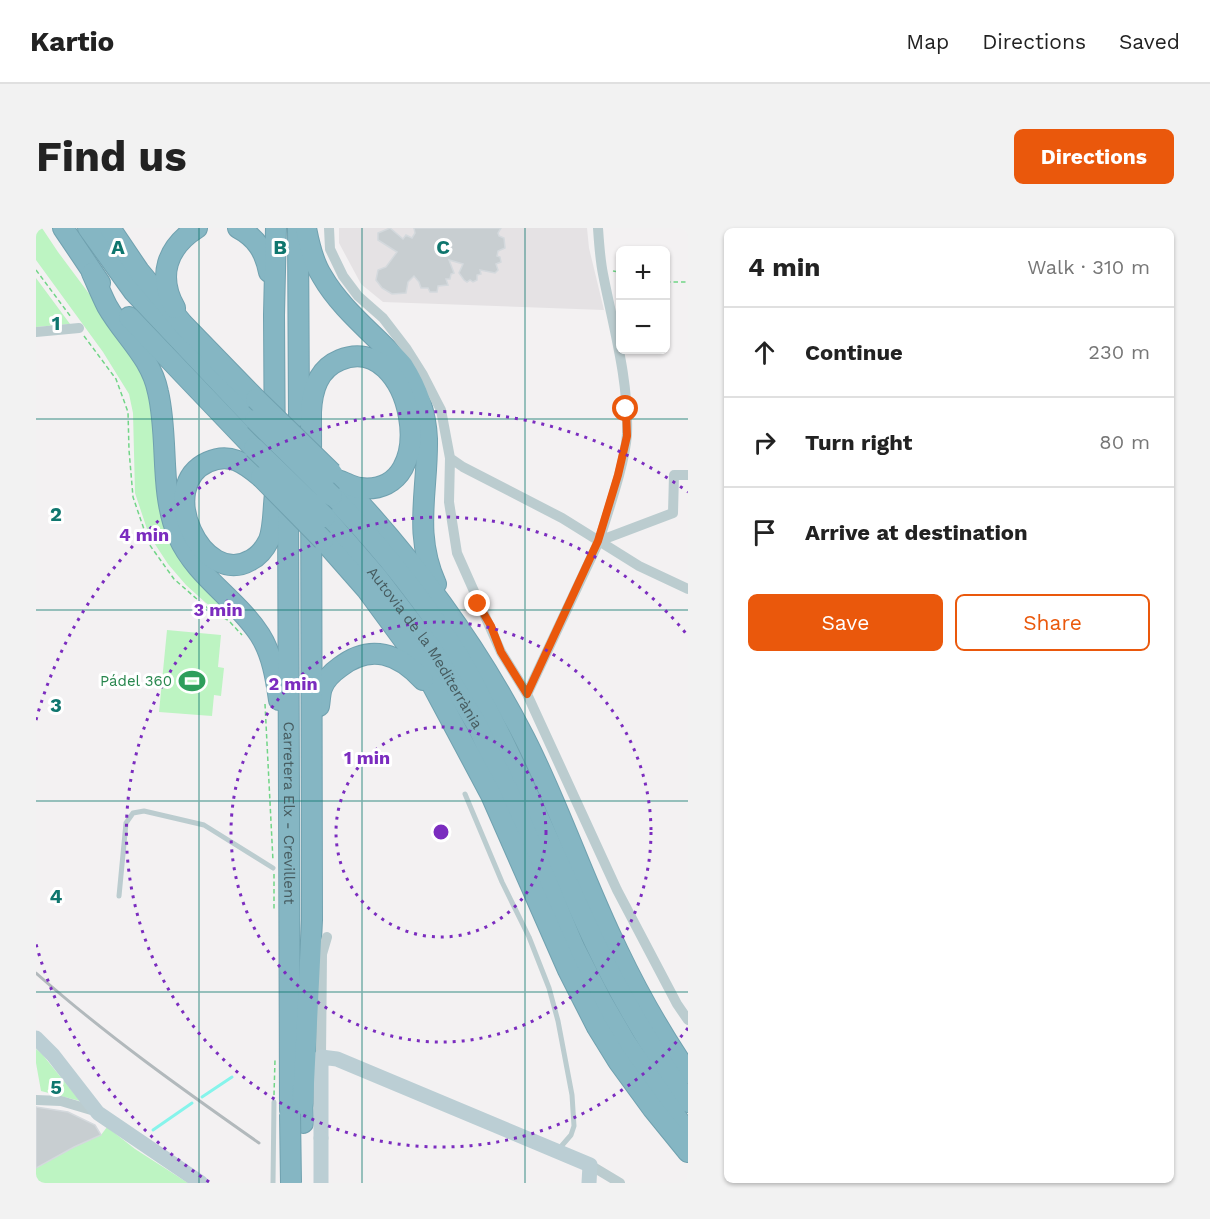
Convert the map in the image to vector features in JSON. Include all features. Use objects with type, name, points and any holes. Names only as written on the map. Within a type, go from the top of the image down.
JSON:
[{"type":"highway","name":"Autovia de la Mediterrània","points":[[63,228],[92,273],[152,343],[325,517],[377,578],[432,649],[477,725],[505,784],[574,947],[601,1000],[632,1053],[688,1134]]},
{"type":"highway","name":"Autovia de la Mediterrània","points":[[88,228],[134,292],[255,420],[334,483],[357,521],[420,598],[462,661],[516,767],[596,945],[617,986],[688,1102]]},
{"type":"highway","points":[[110,228],[139,271],[183,324],[408,558],[445,606],[479,658],[525,740],[618,951],[666,1041],[688,1073]]},
{"type":"highway","points":[[183,324],[167,287],[166,269],[170,254],[177,244],[197,228]]},
{"type":"highway","points":[[238,228],[262,248],[271,281],[274,315]]},
{"type":"highway","points":[[276,228],[275,494],[281,723],[281,912]]},
{"type":"highway","name":"Carretera Elx - Crevillent","points":[[285,228],[281,912],[292,1111],[303,1183]]},
{"type":"highway","name":"Carretera Elx - Crevillent","points":[[291,1183],[298,228]]},
{"type":"highway","points":[[306,228],[322,276],[335,294],[403,366],[419,398],[425,418],[427,438],[422,527],[426,556],[445,606]]},
{"type":"highway","points":[[92,273],[108,307],[148,362],[158,390],[169,504],[178,536],[192,559],[260,634],[269,653],[277,681],[281,723]]},
{"type":"highway","points":[[292,1111],[311,944],[310,457],[312,392],[319,377],[330,364],[344,358],[371,359],[386,368],[396,381],[404,398],[410,420],[410,442],[406,460],[396,477],[386,485],[358,488],[334,483]]},
{"type":"highway","points":[[275,494],[272,527],[268,541],[254,559],[244,565],[233,566],[221,563],[199,545],[186,517],[184,500],[186,484],[194,471],[219,457],[231,458],[244,463],[261,477],[323,540],[367,590],[413,653],[441,701],[490,795],[568,970],[597,1027],[653,1110],[688,1152]]},
{"type":"highway","points":[[312,820],[317,721],[322,687],[332,673],[348,661],[367,654],[388,655],[408,664],[441,701]]},
{"type":"street","points":[[328,228],[330,249],[343,276],[358,296],[383,318],[406,348],[441,410],[450,458],[452,531],[457,553],[501,652],[527,694],[617,890],[677,1004],[688,1020]]},
{"type":"street","points":[[527,694],[598,541],[627,436],[619,348],[603,272],[598,228]]},
{"type":"street","points":[[36,332],[79,328]]},
{"type":"street","points":[[450,458],[562,518],[639,566],[688,589]]},
{"type":"street","points":[[598,541],[673,513],[674,475],[688,475]]},
{"type":"street","points":[[321,1183],[322,964],[327,937]]},
{"type":"street","points":[[36,1038],[93,1111]]},
{"type":"street","points":[[36,1042],[93,1111],[194,1183]]},
{"type":"street","points":[[321,1057],[337,1059],[557,1151],[590,1165],[620,1183]]},
{"type":"street","points":[[36,1100],[61,1101],[93,1111],[201,1183]]},
{"type":"street","points":[[589,1183],[590,1165]]},
{"type":"lane","points":[[465,794],[502,882],[529,937],[549,988],[558,1021],[572,1095],[574,1126],[572,1135],[557,1151]]},
{"type":"lane","points":[[119,896],[126,823],[132,813],[144,811],[204,825],[273,868]]},
{"type":"lane","points":[[273,1183],[292,1111]]},
{"type":"path","points":[[36,270],[116,379],[128,412],[133,497],[149,544],[174,579],[206,607],[230,621],[242,636]]},
{"type":"path","points":[[670,282],[688,282]]},
{"type":"path","points":[[265,702],[273,868],[281,912]]},
{"type":"path","points":[[275,1055],[292,1111]]},
{"type":"shaded area","points":[[339,228],[587,228],[589,248],[604,310],[383,302],[361,284],[339,243]]},
{"type":"green space","points":[[36,228],[42,228],[125,342],[146,380],[202,585],[228,612],[223,615],[186,585],[168,564],[149,535],[135,493],[133,413],[129,394],[103,352],[36,260]]},
{"type":"green space","points":[[36,278],[70,324],[36,327]]},
{"type":"green space","name":"Pádel 360","points":[[167,630],[221,635],[218,667],[224,668],[221,696],[214,695],[212,716],[159,712]]},
{"type":"green space","points":[[36,1049],[42,1054],[80,1101],[41,1091]]},
{"type":"green space","points":[[107,1127],[135,1149],[188,1183],[36,1183],[36,1168],[101,1135]]},
{"type":"building","points":[[390,228],[403,239],[406,235],[412,238],[415,233],[414,228],[501,228],[498,233],[504,238],[505,248],[498,251],[497,256],[500,257],[501,262],[496,264],[498,270],[495,273],[480,270],[481,274],[477,275],[477,280],[473,282],[470,280],[467,282],[459,273],[463,264],[449,260],[454,273],[451,274],[450,279],[446,279],[448,285],[438,286],[437,292],[421,288],[414,276],[408,282],[406,293],[392,294],[382,288],[376,280],[378,270],[386,267],[397,252],[378,240],[378,233]]},
{"type":"building","points":[[36,1107],[68,1112],[95,1125],[101,1135],[36,1168]]},
{"type":"waterway","points":[[202,1097],[232,1077]]},
{"type":"waterway","points":[[153,1130],[192,1103]]},
{"type":"railway","points":[[36,973],[117,1040],[259,1143]]},
{"type":"place","name":"Pádel 360","points":[[192,681]]},
{"type":"route","points":[[478,604],[491,626],[501,652],[527,694],[598,541],[627,436],[626,409]]}]
